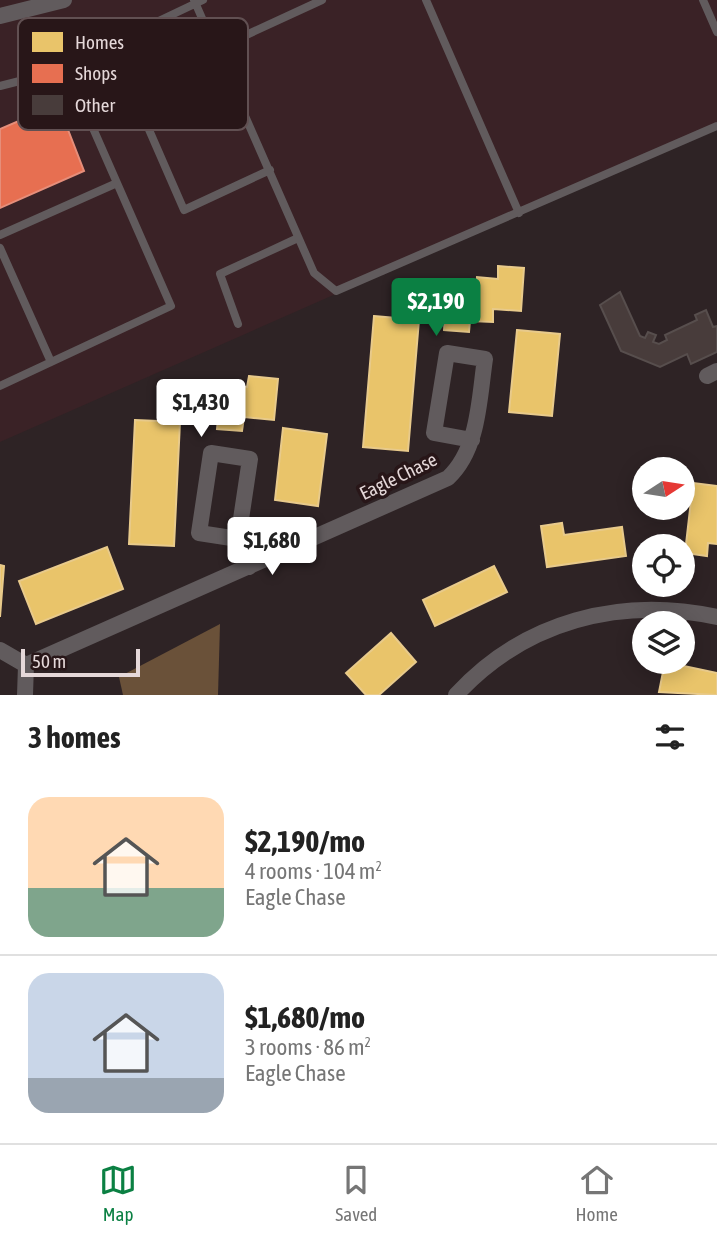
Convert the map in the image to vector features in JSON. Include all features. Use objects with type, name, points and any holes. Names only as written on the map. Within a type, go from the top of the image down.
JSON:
[{"type":"street","points":[[9,10],[64,0]]},
{"type":"street","name":"Eagle Chase","points":[[26,665],[448,478],[461,466],[472,440],[485,359],[447,353],[434,433],[472,440]]},
{"type":"street","points":[[238,539],[199,533],[211,453],[250,459],[238,539],[249,567]]},
{"type":"street","points":[[456,695],[503,654],[570,620],[613,610],[657,608],[717,617]]},
{"type":"street","points":[[0,650],[26,665],[24,695]]},
{"type":"lane","points":[[248,34],[322,0]]},
{"type":"lane","points":[[426,0],[519,213]]},
{"type":"lane","points":[[703,0],[717,32]]},
{"type":"lane","points":[[165,18],[197,1],[204,18]]},
{"type":"lane","points":[[0,86],[18,81]]},
{"type":"lane","points":[[248,121],[314,273],[336,291],[717,125]]},
{"type":"lane","points":[[0,386],[171,306],[94,130]]},
{"type":"lane","points":[[149,130],[184,210],[270,170]]},
{"type":"lane","points":[[0,235],[117,183]]},
{"type":"lane","points":[[239,324],[220,274],[298,238]]},
{"type":"lane","points":[[0,248],[51,362]]},
{"type":"shaded area","points":[[0,0],[717,0],[717,126],[0,442]]},
{"type":"shaded area","points":[[220,624],[218,695],[123,695],[119,677]]},
{"type":"building: Homes","points":[[498,266],[524,268],[521,311],[493,309],[493,322],[470,321],[469,332],[444,330],[447,286],[476,289],[477,277],[498,279]]},
{"type":"building: Homes","points":[[374,316],[419,320],[408,451],[363,447]]},
{"type":"building: Homes","points":[[517,330],[560,334],[552,416],[509,412]]},
{"type":"building: Homes","points":[[249,376],[278,379],[274,420],[244,417],[242,431],[217,429],[221,385],[247,387]]},
{"type":"building: Homes","points":[[135,420],[180,422],[174,546],[129,544]]},
{"type":"building: Homes","points":[[283,428],[327,434],[318,506],[275,500]]},
{"type":"building: Homes","points":[[695,483],[717,486],[717,544],[708,543],[707,556],[695,554],[695,534],[687,534],[689,520],[695,520]]},
{"type":"building: Homes","points":[[562,523],[564,535],[622,527],[626,556],[547,567],[541,526]]},
{"type":"building: Homes","points":[[107,547],[123,589],[36,624],[19,581]]},
{"type":"building: Homes","points":[[0,565],[4,566],[0,617]]},
{"type":"building: Homes","points":[[494,566],[507,592],[435,626],[423,600]]},
{"type":"building: Homes","points":[[391,633],[416,662],[379,695],[366,695],[346,673]]},
{"type":"building: Homes","points":[[695,668],[717,673],[717,695],[659,692],[663,674],[695,674]]},
{"type":"building: Shops","points":[[18,121],[18,130],[68,130],[84,171],[0,208],[0,129]]},
{"type":"building: Other","points":[[620,292],[640,336],[645,338],[648,332],[656,335],[653,342],[659,344],[667,340],[665,335],[697,320],[695,315],[706,310],[713,327],[717,326],[717,352],[691,364],[687,354],[660,367],[621,351],[600,305]]}]
